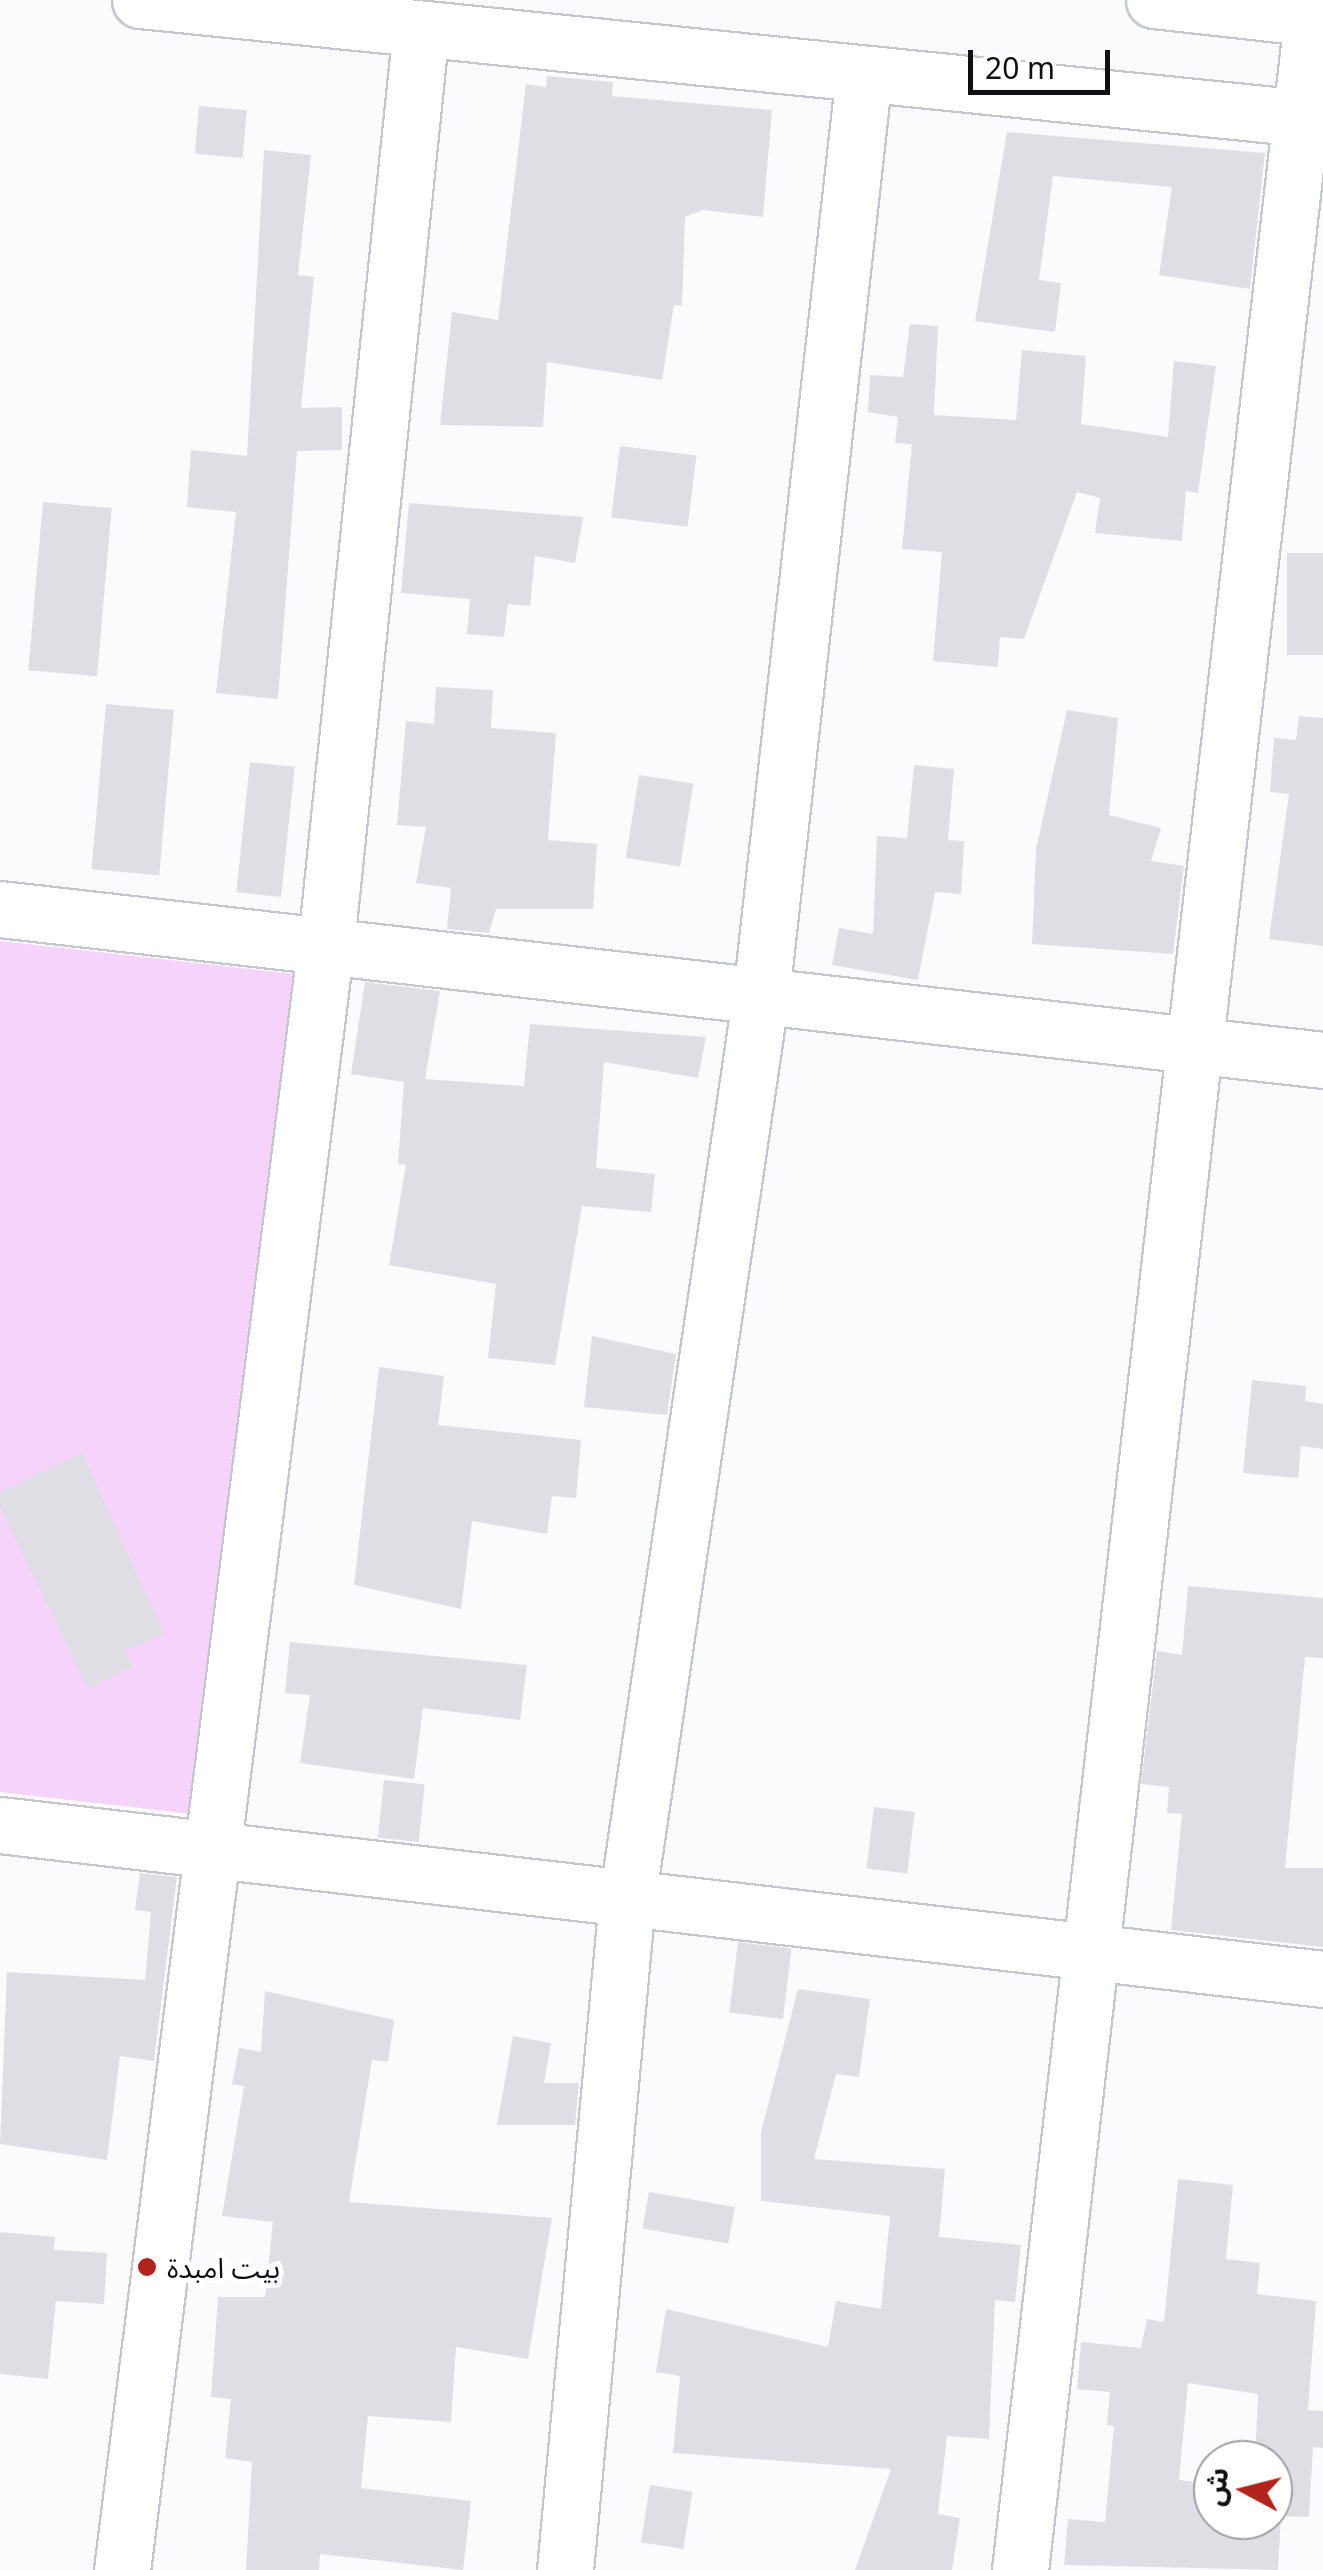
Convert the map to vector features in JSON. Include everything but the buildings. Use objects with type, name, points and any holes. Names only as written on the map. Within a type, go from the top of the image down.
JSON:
[{"type":"street","points":[[140,0],[1312,119]]},
{"type":"street","points":[[1020,2570],[1089,1953],[1312,119],[1318,18],[1154,0]]},
{"type":"street","points":[[122,2570],[216,1849],[326,944],[421,29]]},
{"type":"street","points":[[565,2570],[628,1900],[761,994],[864,74]]},
{"type":"street","points":[[0,909],[1323,1060]]},
{"type":"street","points":[[0,1825],[1323,1979]]},
{"type":"shaded area","points":[[0,941],[294,974],[192,1814],[0,1792]]},
{"type":"place","name":"بيت امبدة","points":[[147,2267]]}]
